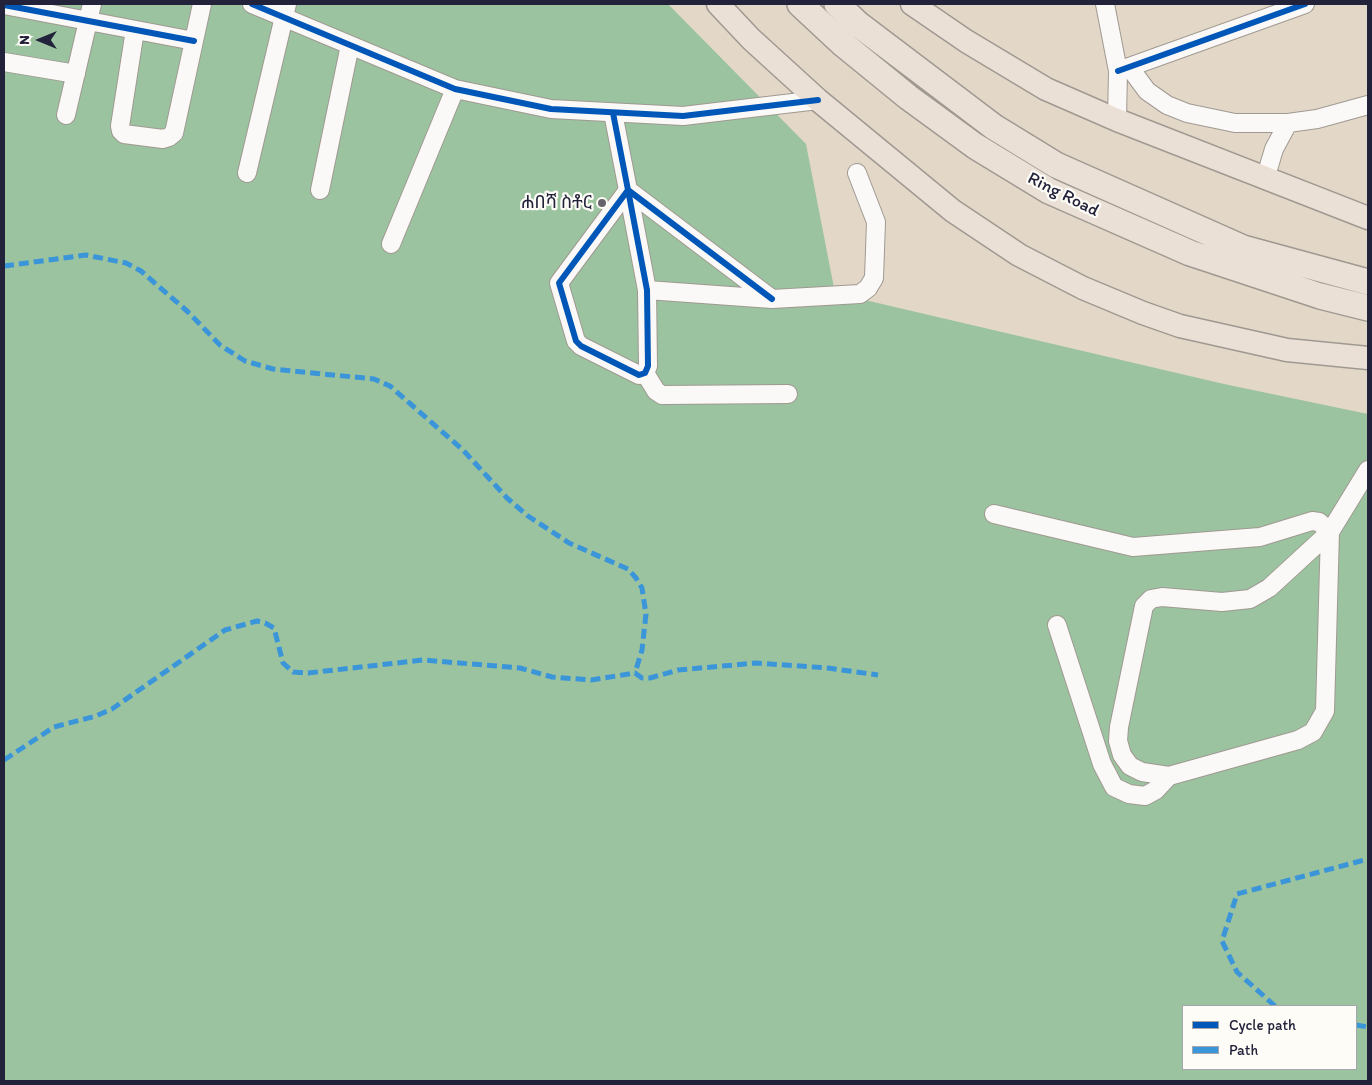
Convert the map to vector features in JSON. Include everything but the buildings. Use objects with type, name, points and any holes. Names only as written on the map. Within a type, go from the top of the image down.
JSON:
[{"type":"highway","name":"Ring Road","points":[[800,4],[842,44],[908,98],[975,146],[1049,191],[1190,253],[1320,296],[1368,308]]},
{"type":"highway","name":"Ring Road","points":[[837,4],[858,24],[994,127],[1056,165],[1243,248],[1368,282]]},
{"type":"main road","points":[[718,4],[752,39],[818,100],[953,211],[1019,255],[1083,288],[1143,314],[1205,332],[1287,350],[1368,358]]},
{"type":"main road","points":[[912,4],[966,42],[1046,89],[1117,120],[1266,176],[1368,218]]},
{"type":"street","points":[[135,30],[120,126],[124,134],[163,139],[174,133],[202,4]]},
{"type":"street","points":[[252,4],[286,10],[350,45],[455,89],[551,109],[683,116],[818,100]]},
{"type":"street","points":[[1105,4],[1124,69],[1117,120]]},
{"type":"street","points":[[1124,69],[1305,4]]},
{"type":"street","points":[[4,5],[90,12],[135,30],[194,41]]},
{"type":"street","points":[[247,173],[286,10]]},
{"type":"street","points":[[66,115],[90,12]]},
{"type":"street","points":[[320,190],[350,45]]},
{"type":"street","points":[[4,62],[76,74]]},
{"type":"street","points":[[1124,69],[1147,91],[1167,105],[1187,113],[1235,123],[1288,123],[1318,119],[1368,105]]},
{"type":"street","points":[[391,244],[455,89]]},
{"type":"street","points":[[613,113],[628,190],[647,290],[648,366],[645,373],[639,375],[581,346],[576,341],[559,283],[628,190]]},
{"type":"street","points":[[1266,176],[1274,149],[1288,123]]},
{"type":"street","points":[[647,290],[772,299],[860,294],[868,288],[874,278],[876,222],[857,173]]},
{"type":"street","points":[[628,190],[772,299]]},
{"type":"street","points":[[645,373],[656,391],[662,395],[788,394]]},
{"type":"street","points":[[994,514],[1133,547],[1260,537],[1312,521],[1319,522],[1330,532],[1326,711],[1322,718],[1312,732],[1298,740],[1169,776],[1142,772],[1130,766],[1122,755],[1118,741],[1119,727],[1144,606],[1151,599],[1162,597],[1222,602],[1250,599],[1269,588],[1330,532],[1368,470]]},
{"type":"street","points":[[1056,625],[1102,764],[1114,787],[1129,794],[1145,796],[1156,790],[1169,776]]},
{"type":"green space","points":[[4,4],[668,4],[806,144],[835,293],[1224,384],[1368,414],[1368,1081],[4,1081]]},
{"type":"marked path","points":[[4,266],[86,255],[126,263],[141,271],[187,311],[220,345],[245,361],[273,369],[374,379],[390,386],[463,450],[507,498],[528,516],[569,543],[628,569],[636,578],[642,588],[646,614],[642,650],[635,673]]},
{"type":"marked path","points":[[4,760],[54,727],[96,716],[112,709],[225,630],[257,621],[274,628],[283,663],[293,672],[308,673],[423,660],[520,668],[552,677],[591,680],[635,673],[642,678],[650,678],[678,670],[756,663],[828,668],[878,675]]},
{"type":"marked path","points":[[1274,1005],[1237,972],[1222,941],[1237,894],[1368,859]]},
{"type":"marked path","points":[[1357,1025],[1368,1027]]},
{"type":"cycle path","points":[[252,4],[455,89],[551,109],[683,116],[818,100]]},
{"type":"cycle path","points":[[1118,71],[1305,4]]},
{"type":"cycle path","points":[[4,5],[194,41]]},
{"type":"cycle path","points":[[613,113],[628,190],[647,290],[648,366],[645,373],[639,375],[581,346],[576,341],[559,283],[628,190],[772,299]]},
{"type":"place","name":"ሐበሻ ስቶር","points":[[602,203]]}]
